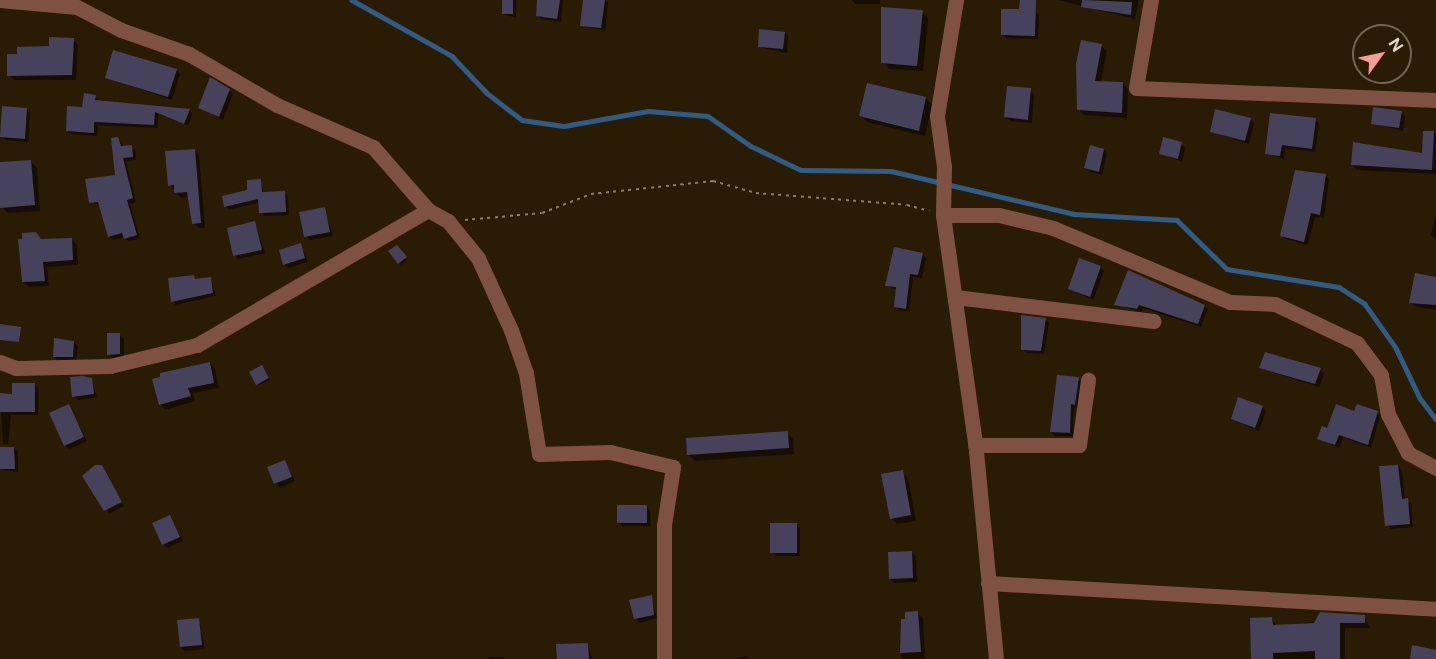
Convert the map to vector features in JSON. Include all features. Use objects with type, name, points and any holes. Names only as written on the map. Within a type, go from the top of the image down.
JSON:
[{"type":"street","points":[[0,0],[76,7],[121,30],[189,54],[277,105],[373,147],[428,210],[448,221],[478,258],[511,330],[526,373],[539,454],[610,452],[673,467],[664,525],[664,659]]},
{"type":"street","points":[[956,0],[937,116],[944,167],[944,215],[975,445],[996,659]]},
{"type":"street","points":[[1150,0],[1136,88],[1436,100]]},
{"type":"street","points":[[0,362],[16,368],[110,366],[197,345],[428,210]]},
{"type":"street","points":[[944,215],[999,215],[1053,228],[1230,302],[1275,304],[1357,343],[1381,375],[1388,414],[1408,453],[1436,468]]},
{"type":"street","points":[[955,297],[1154,321]]},
{"type":"street","points":[[975,445],[1079,445],[1088,380]]},
{"type":"street","points":[[988,584],[1436,609]]},
{"type":"path","points":[[448,221],[542,213],[591,194],[713,181],[756,193],[907,205],[944,215]]},
{"type":"building","points":[[502,0],[513,0],[513,14],[502,14]]},
{"type":"building","points":[[537,0],[560,0],[557,19],[536,16]]},
{"type":"building","points":[[583,0],[605,0],[601,28],[580,26]]},
{"type":"building","points":[[1020,0],[1036,0],[1035,36],[1001,35],[1001,9],[1019,9]]},
{"type":"building","points":[[1082,0],[1132,2],[1131,15],[1081,7]]},
{"type":"building","points":[[881,7],[923,10],[917,66],[881,63]]},
{"type":"building","points":[[759,29],[785,32],[783,49],[758,47]]},
{"type":"building","points":[[49,37],[74,38],[72,75],[7,76],[7,54],[17,54],[17,47],[49,46]]},
{"type":"building","points":[[1081,40],[1102,44],[1095,81],[1123,82],[1122,113],[1077,110],[1076,64]]},
{"type":"building","points":[[113,50],[177,69],[168,97],[105,78]]},
{"type":"building","points":[[210,77],[230,89],[219,117],[198,108]]},
{"type":"building","points":[[867,83],[926,97],[919,131],[859,116]]},
{"type":"building","points":[[1007,86],[1031,88],[1028,120],[1004,117]]},
{"type":"building","points":[[84,93],[96,95],[95,100],[190,109],[184,124],[155,112],[154,125],[94,122],[94,133],[66,131],[67,106],[82,107]]},
{"type":"building","points":[[2,106],[27,108],[25,139],[0,137]]},
{"type":"building","points":[[1373,107],[1402,111],[1399,128],[1371,124]]},
{"type":"building","points":[[1215,109],[1251,118],[1245,141],[1210,132]]},
{"type":"building","points":[[1270,113],[1316,118],[1312,149],[1282,145],[1280,156],[1265,154]]},
{"type":"building","points":[[1423,131],[1434,131],[1432,170],[1351,165],[1353,142],[1422,153]]},
{"type":"building","points":[[118,137],[121,146],[132,145],[133,157],[123,158],[133,198],[127,200],[137,235],[124,239],[122,233],[108,237],[98,202],[89,203],[85,179],[115,175],[111,138]]},
{"type":"building","points":[[1163,137],[1182,142],[1178,159],[1159,154]]},
{"type":"building","points":[[1090,145],[1104,149],[1099,172],[1084,168]]},
{"type":"building","points":[[195,149],[201,223],[192,224],[187,192],[174,193],[174,185],[168,186],[165,151]]},
{"type":"building","points":[[31,160],[35,205],[0,208],[0,162]]},
{"type":"building","points":[[1295,170],[1326,174],[1320,215],[1311,213],[1304,242],[1280,236]]},
{"type":"building","points":[[261,179],[262,192],[285,191],[286,212],[259,213],[258,199],[224,207],[222,196],[247,190],[247,180]]},
{"type":"building","points":[[325,207],[330,232],[304,237],[299,212]]},
{"type":"building","points":[[255,221],[262,250],[233,256],[227,228]]},
{"type":"building","points":[[36,232],[41,239],[72,238],[73,260],[43,262],[45,281],[22,282],[18,239],[22,239],[22,233]]},
{"type":"building","points":[[301,243],[305,258],[283,265],[279,250]]},
{"type":"building","points":[[397,245],[407,257],[398,264],[388,251]]},
{"type":"building","points":[[894,247],[923,253],[918,275],[910,274],[906,309],[894,307],[896,287],[885,286]]},
{"type":"building","points":[[1079,258],[1101,266],[1090,297],[1068,289]]},
{"type":"building","points":[[1128,270],[1205,305],[1198,324],[1139,305],[1137,309],[1114,305]]},
{"type":"building","points":[[1415,273],[1436,277],[1436,305],[1409,303]]},
{"type":"building","points":[[194,275],[195,279],[211,277],[213,293],[171,302],[168,278]]},
{"type":"building","points":[[1021,315],[1046,318],[1041,351],[1021,350]]},
{"type":"building","points":[[0,324],[21,327],[19,342],[0,340]]},
{"type":"building","points":[[107,333],[120,333],[120,354],[107,355]]},
{"type":"building","points":[[54,338],[74,341],[73,357],[53,357]]},
{"type":"building","points":[[1265,352],[1321,368],[1315,384],[1259,368]]},
{"type":"building","points":[[210,362],[214,383],[188,388],[191,396],[159,405],[152,379],[160,377],[160,373]]},
{"type":"building","points":[[262,365],[269,378],[256,385],[249,372]]},
{"type":"building","points":[[1057,375],[1079,377],[1075,405],[1071,404],[1070,433],[1050,432]]},
{"type":"building","points":[[70,377],[92,378],[94,394],[72,397]]},
{"type":"building","points":[[12,383],[35,383],[35,412],[0,412],[0,393],[12,394]]},
{"type":"building","points":[[1238,397],[1263,406],[1255,428],[1231,419]]},
{"type":"building","points":[[69,404],[84,437],[64,446],[49,413]]},
{"type":"building","points":[[1336,404],[1354,411],[1357,404],[1378,411],[1368,445],[1339,435],[1335,445],[1317,439],[1322,426],[1327,428]]},
{"type":"building","points":[[788,431],[789,448],[687,455],[686,438]]},
{"type":"building","points":[[0,447],[14,447],[15,469],[0,469]]},
{"type":"building","points":[[285,460],[292,477],[274,484],[267,467]]},
{"type":"building","points":[[95,465],[102,465],[122,502],[104,511],[82,476]]},
{"type":"building","points":[[1398,465],[1402,499],[1408,498],[1410,524],[1385,526],[1379,466]]},
{"type":"building","points":[[903,470],[911,515],[890,519],[881,474]]},
{"type":"building","points":[[617,505],[647,505],[647,523],[617,523]]},
{"type":"building","points":[[170,515],[180,537],[162,545],[152,523]]},
{"type":"building","points":[[770,523],[797,523],[797,553],[770,553]]},
{"type":"building","points":[[912,551],[913,578],[889,579],[888,552]]},
{"type":"building","points":[[652,595],[654,615],[634,619],[629,600]]},
{"type":"building","points":[[918,611],[921,652],[900,653],[901,619],[905,619],[905,612]]},
{"type":"building","points":[[1320,612],[1365,615],[1365,623],[1340,623],[1340,659],[1315,659],[1315,651],[1273,653],[1273,659],[1251,659],[1250,618],[1272,617],[1273,625],[1314,623]]},
{"type":"building","points":[[199,618],[202,645],[180,647],[177,620]]},
{"type":"building","points":[[588,643],[589,659],[557,659],[556,644]]},
{"type":"building","points":[[1412,645],[1436,650],[1436,659],[1410,659]]},
{"type":"waterway","points":[[352,0],[452,56],[487,93],[522,120],[564,126],[648,111],[708,116],[751,146],[801,170],[891,171],[1074,214],[1177,220],[1227,269],[1339,287],[1365,304],[1396,348],[1420,398],[1436,419]]}]
